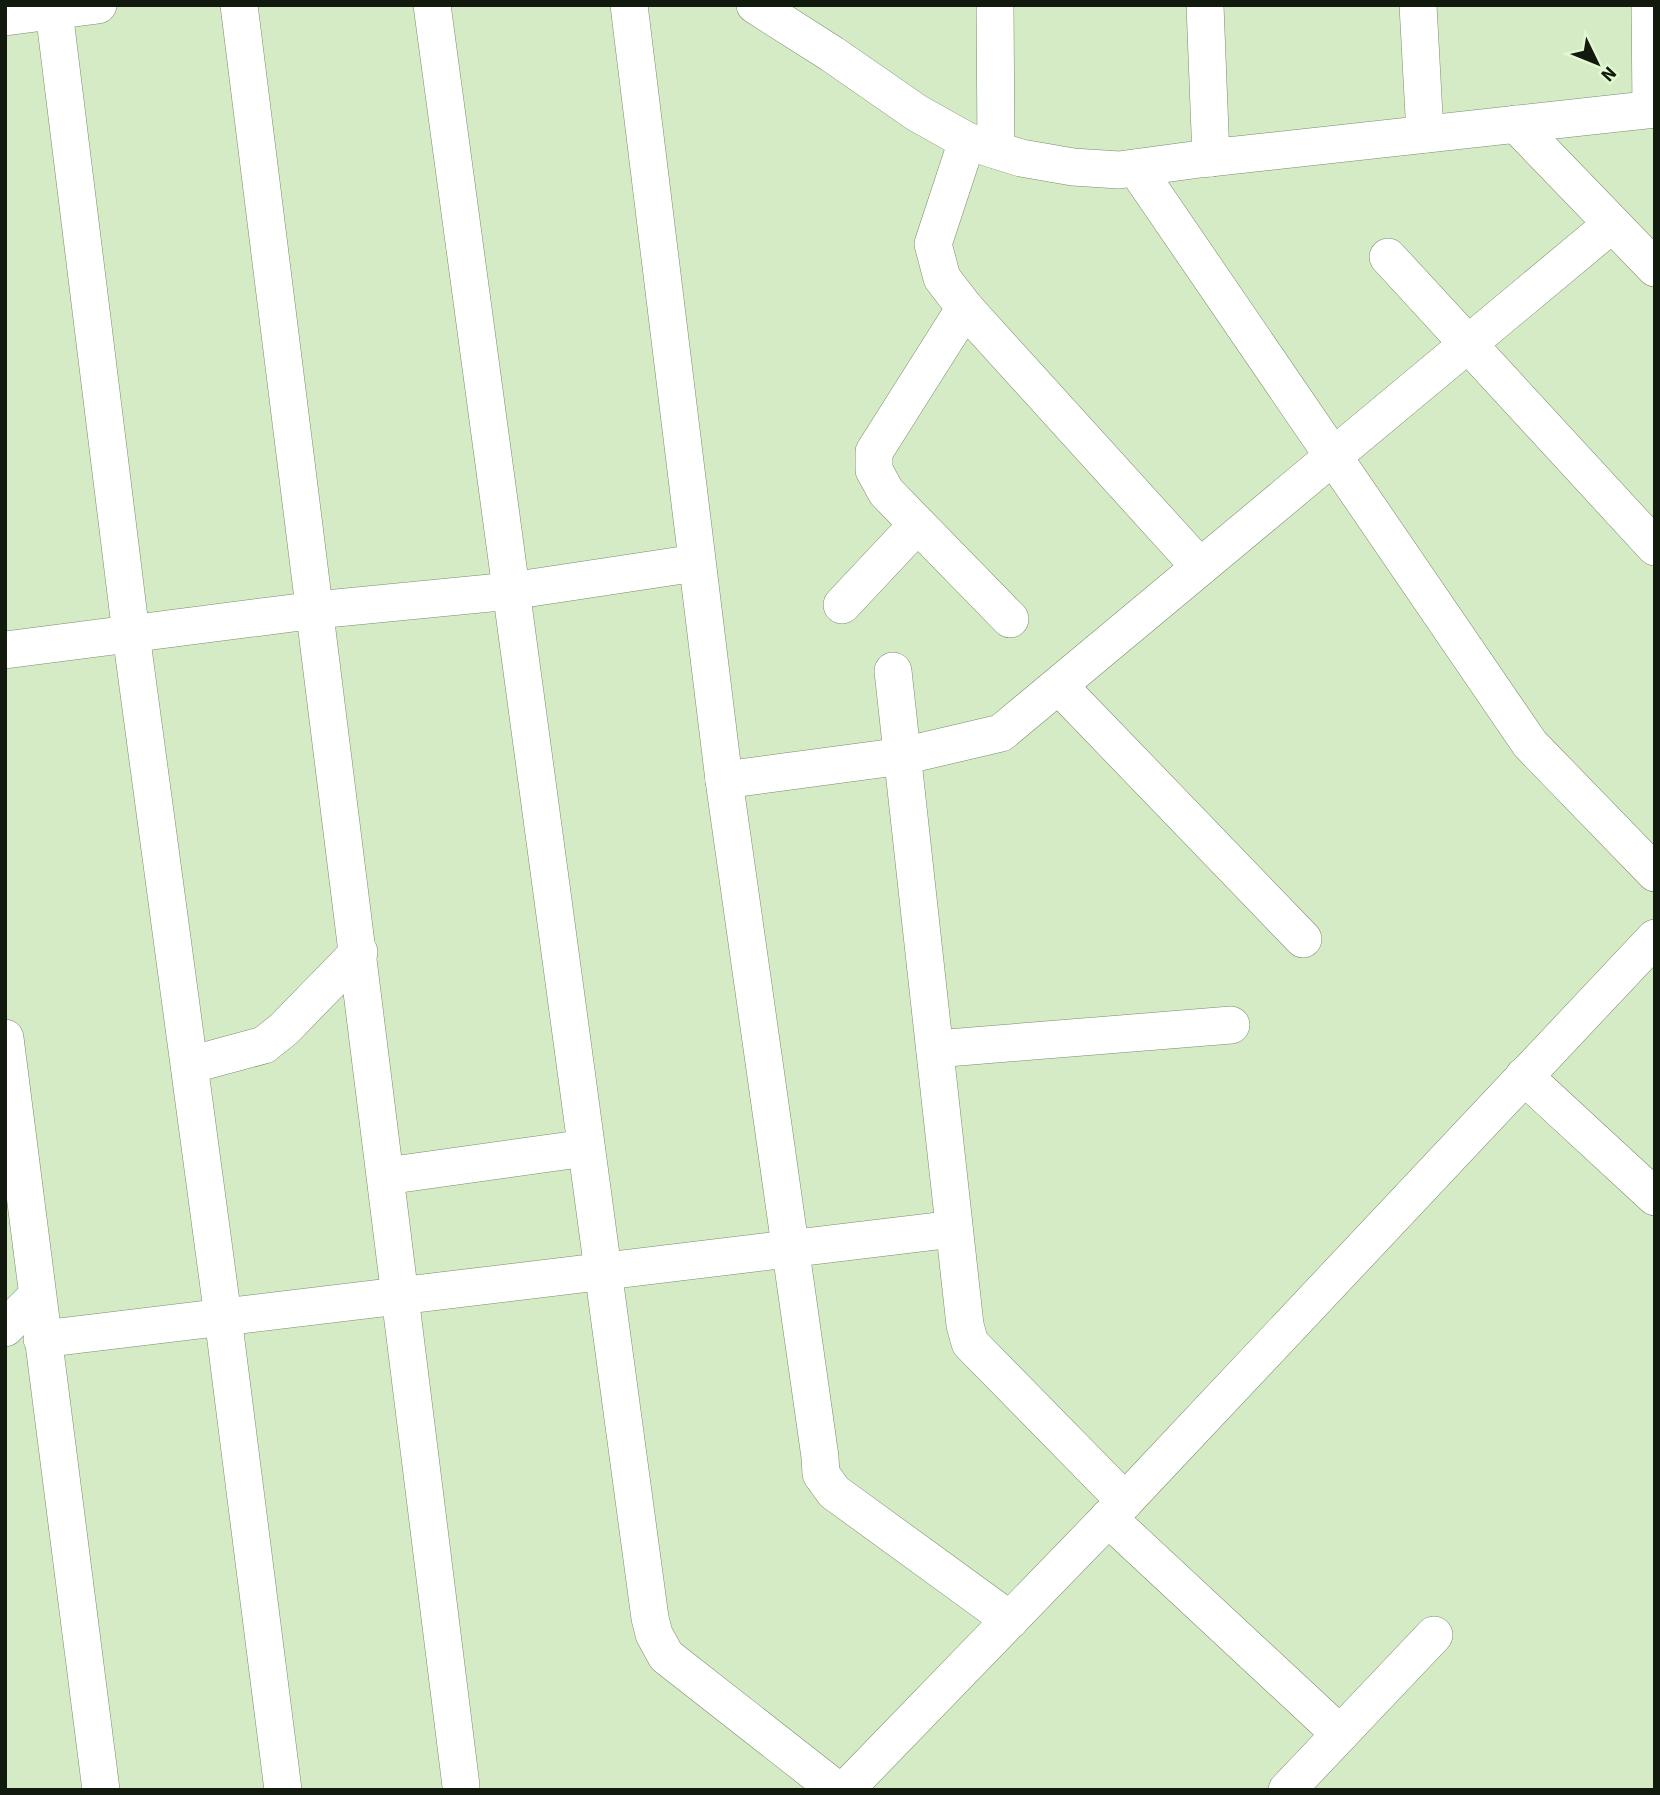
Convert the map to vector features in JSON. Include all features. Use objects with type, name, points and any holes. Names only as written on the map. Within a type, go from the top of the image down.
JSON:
[{"type":"street","points":[[5,17],[98,5]]},
{"type":"street","points":[[239,5],[461,1786]]},
{"type":"street","points":[[432,5],[650,1618],[654,1634],[666,1656],[848,1788],[1116,1510],[1655,938]]},
{"type":"street","points":[[629,5],[724,780],[821,1474],[834,1492],[1010,1620]]},
{"type":"street","points":[[755,5],[917,113],[982,145],[1021,158],[1073,167],[1119,170],[1653,109],[1650,5]]},
{"type":"street","points":[[995,5],[982,145],[933,244],[942,278],[965,308],[1199,567]]},
{"type":"street","points":[[1205,5],[1210,158]]},
{"type":"street","points":[[1418,5],[1425,134]]},
{"type":"street","points":[[54,11],[131,634],[190,1065],[283,1790]]},
{"type":"street","points":[[1516,124],[1655,268]]},
{"type":"street","points":[[1136,168],[1530,744],[1655,873]]},
{"type":"street","points":[[724,780],[903,756],[1001,733],[1612,224]]},
{"type":"street","points":[[1388,257],[1655,547]]},
{"type":"street","points":[[965,308],[874,453],[874,470],[886,492],[916,525],[1010,619]]},
{"type":"street","points":[[842,605],[916,525]]},
{"type":"street","points":[[5,650],[316,610],[511,591],[696,563]]},
{"type":"street","points":[[893,671],[954,1229],[965,1325],[970,1343],[1116,1510],[1340,1734]]},
{"type":"street","points":[[1059,686],[1303,939]]},
{"type":"street","points":[[190,1065],[264,1045],[284,1029],[359,952]]},
{"type":"street","points":[[934,1049],[1231,1025]]},
{"type":"street","points":[[5,1038],[101,1790]]},
{"type":"street","points":[[1524,1076],[1655,1197]]},
{"type":"street","points":[[386,1176],[586,1148]]},
{"type":"street","points":[[42,1339],[954,1229]]},
{"type":"street","points":[[5,1328],[37,1296]]},
{"type":"street","points":[[1287,1790],[1434,1635]]}]
